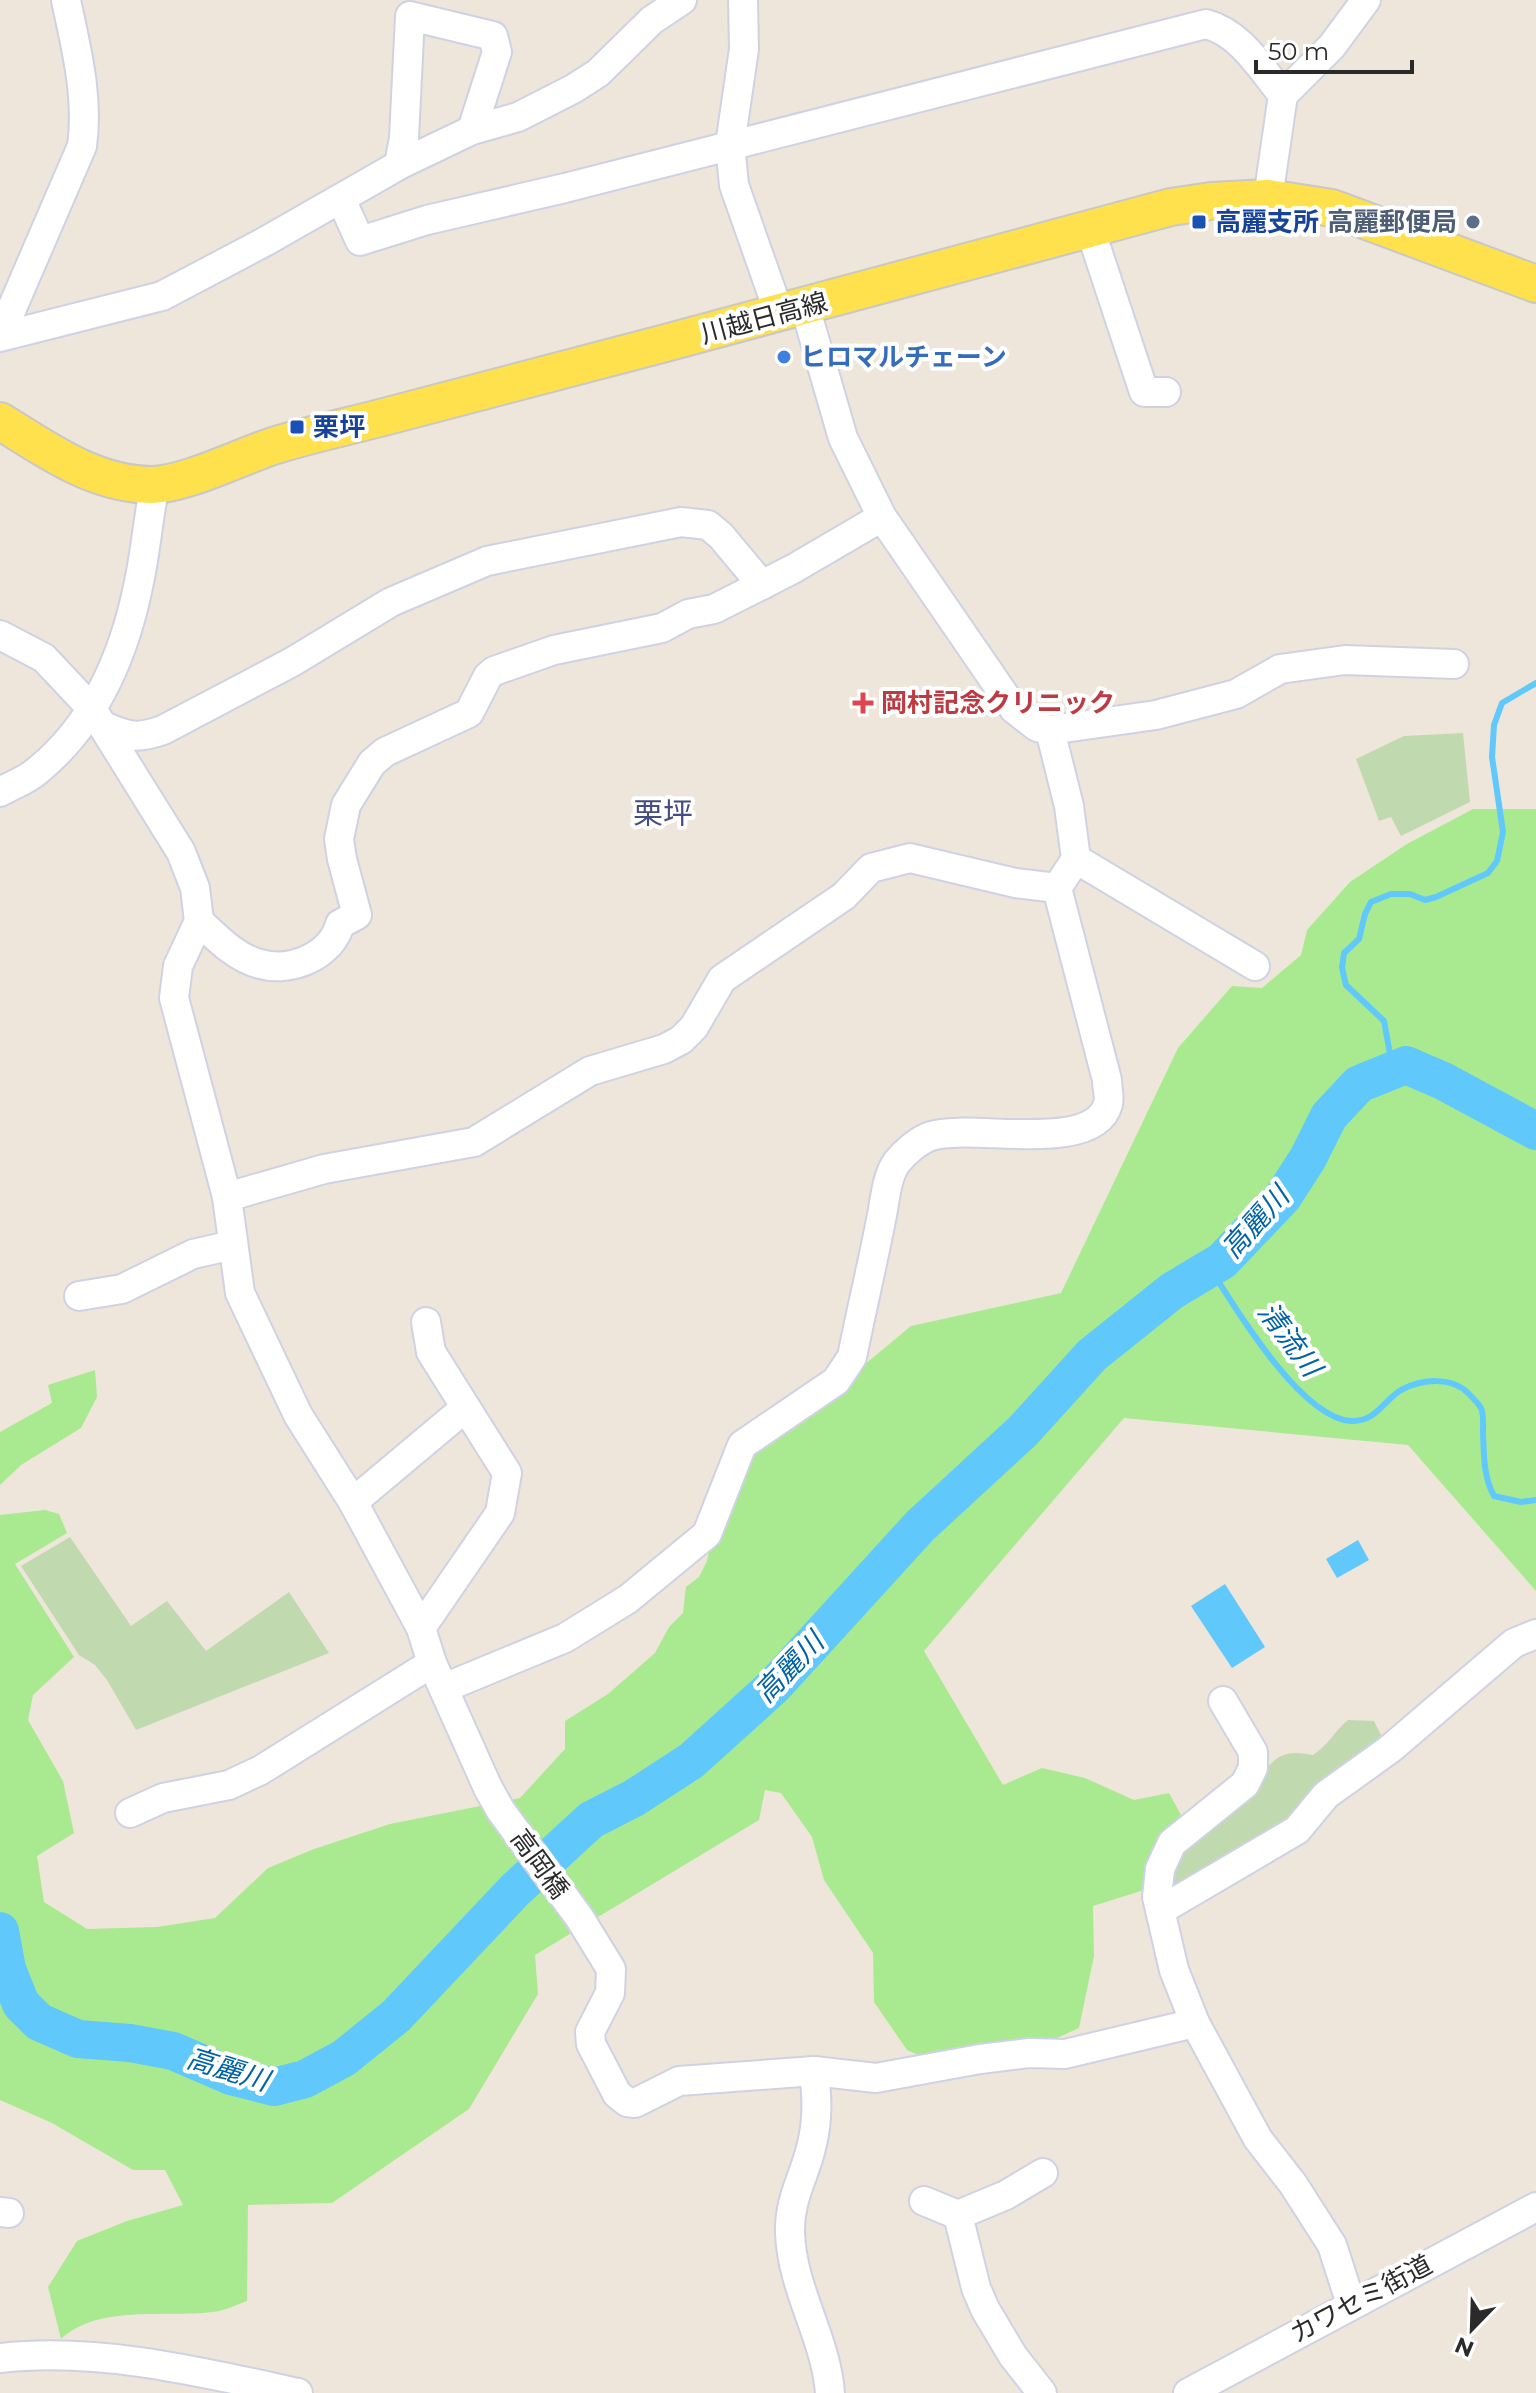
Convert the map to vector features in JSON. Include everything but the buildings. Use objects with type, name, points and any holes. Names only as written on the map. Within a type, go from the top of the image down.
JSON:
[{"type":"main road","name":"川越日高線","points":[[0,421],[72,465],[101,477],[126,484],[155,485],[275,446],[1171,207],[1211,201],[1268,198],[1332,208],[1536,284]]},
{"type":"street","points":[[0,336],[82,146],[86,117],[66,0]]},
{"type":"street","points":[[0,336],[162,296],[399,165],[472,130],[518,117],[573,89],[598,73],[652,20],[682,0]]},
{"type":"street","points":[[743,0],[744,49],[730,145],[734,185],[792,310],[843,438],[882,517],[1014,709],[1037,727],[1050,730],[1156,715],[1236,694],[1280,669],[1345,660],[1454,664]]},
{"type":"street","points":[[1268,198],[1283,95],[1332,46],[1366,0]]},
{"type":"street","points":[[399,165],[404,138],[410,16],[493,36],[497,52],[472,130]]},
{"type":"street","points":[[341,199],[360,241],[427,220],[565,188],[1206,24],[1222,28],[1236,39],[1283,95]]},
{"type":"street","points":[[1090,229],[1144,392],[1166,392]]},
{"type":"street","points":[[0,792],[36,772],[76,732],[98,717],[139,583],[155,485]]},
{"type":"street","points":[[0,635],[44,658],[98,717],[181,852],[195,888],[199,921],[239,955],[261,965],[283,966],[309,959],[328,948],[336,939],[340,924],[357,915],[342,859],[339,839],[341,822],[346,805],[372,763],[385,752],[469,713],[488,676],[494,671],[554,650],[662,628],[688,614],[714,609],[882,517]]},
{"type":"street","points":[[98,717],[124,735],[144,737],[292,662],[391,602],[487,561],[681,522],[708,525],[762,585]]},
{"type":"street","points":[[444,1688],[565,1638],[628,1599],[707,1534],[742,1445],[836,1381],[852,1357],[887,1192],[895,1164],[909,1149],[931,1136],[956,1133],[1058,1134],[1085,1129],[1108,1105],[1107,1080],[1057,888],[1076,859],[1069,806],[1050,730]]},
{"type":"street","points":[[227,1197],[324,1169],[474,1142],[590,1071],[673,1045],[694,1027],[722,979],[844,896],[871,868],[910,858],[1015,883],[1057,888]]},
{"type":"street","points":[[1076,859],[1255,966]]},
{"type":"street","name":"高岡橋","points":[[199,921],[178,966],[174,998],[227,1197],[240,1293],[283,1387],[353,1502],[421,1628],[432,1663],[488,1788],[501,1811],[579,1917],[611,1969],[610,1993],[590,2032],[591,2044],[617,2094],[627,2102],[635,2103],[679,2081],[814,2071]]},
{"type":"street","points":[[79,1296],[122,1289],[193,1254],[233,1245]]},
{"type":"street","points":[[421,1628],[500,1513],[507,1473],[431,1352],[426,1322]]},
{"type":"street","points":[[353,1502],[464,1409]]},
{"type":"street","points":[[1161,1910],[1297,1830],[1326,1795],[1390,1749],[1514,1643],[1536,1634]]},
{"type":"street","points":[[130,1813],[163,1798],[229,1785],[261,1770],[432,1663]]},
{"type":"street","points":[[1223,1701],[1253,1752],[1253,1768],[1245,1784],[1172,1843],[1160,1869],[1157,1897],[1174,1970],[1195,2023],[1258,2139],[1293,2184],[1332,2245],[1351,2304]]},
{"type":"street","points":[[830,2393],[829,2374],[796,2277],[790,2234],[791,2209],[811,2147],[818,2107],[814,2071],[876,2078],[1029,2053],[1065,2054],[1195,2023]]},
{"type":"street","points":[[924,2201],[958,2215],[1006,2195],[1043,2173]]},
{"type":"street","name":"カワセミ街道","points":[[1188,2393],[1536,2207]]},
{"type":"street","points":[[958,2215],[976,2288],[985,2309],[1013,2356],[1042,2393]]},
{"type":"street","points":[[0,2358],[56,2355],[105,2358],[298,2393]]},
{"type":"green space","points":[[1463,733],[1470,802],[1401,836],[1391,817],[1379,821],[1356,759],[1404,736]]},
{"type":"green space","points":[[1473,809],[1536,809],[1536,1591],[1408,1445],[1124,1418],[924,1651],[1003,1785],[1042,1768],[1085,1778],[1134,1800],[1169,1793],[1181,1815],[1162,1838],[1144,1890],[1093,1906],[1094,1956],[1079,2028],[1011,2059],[966,2047],[925,2058],[907,2050],[874,2002],[873,1953],[824,1880],[812,1837],[781,1793],[765,1790],[759,1820],[535,1955],[538,1994],[469,2109],[332,2203],[248,2205],[247,2301],[212,2312],[113,2317],[76,2328],[61,2339],[48,2287],[77,2241],[127,2221],[183,2205],[165,2170],[133,2170],[52,2123],[0,2100],[0,1515],[45,1510],[59,1514],[67,1533],[15,1564],[74,1657],[33,1695],[28,1720],[63,1781],[74,1833],[37,1856],[44,1902],[87,1929],[157,1927],[215,1918],[268,1868],[314,1849],[390,1824],[520,1798],[565,1749],[565,1721],[608,1694],[655,1653],[669,1627],[683,1613],[686,1587],[699,1577],[707,1561],[743,1450],[840,1385],[911,1326],[1061,1293],[1178,1048],[1232,986],[1262,988],[1301,955],[1307,930],[1350,882],[1407,844]]},
{"type":"green space","points":[[95,1370],[97,1397],[81,1428],[21,1465],[0,1485],[0,1432],[52,1403],[48,1385]]},
{"type":"green space","points":[[70,1537],[131,1626],[167,1601],[206,1651],[289,1592],[329,1653],[136,1730],[107,1680],[95,1665],[79,1655],[21,1566]]},
{"type":"green space","points":[[1348,1720],[1374,1721],[1385,1743],[1304,1812],[1169,1894],[1174,1854],[1281,1756],[1292,1753],[1313,1755]]},
{"type":"water","points":[[1358,1540],[1369,1560],[1337,1578],[1326,1559]]},
{"type":"water","points":[[1225,1584],[1265,1647],[1232,1668],[1191,1606]]},
{"type":"waterway","points":[[1393,1070],[1384,1021],[1346,985],[1342,968],[1344,953],[1359,939],[1371,902],[1391,894],[1410,894],[1425,900],[1436,897],[1488,873],[1497,861],[1503,832],[1492,757],[1494,725],[1502,703],[1536,683]]},
{"type":"waterway","name":"高麗川","points":[[0,1931],[7,1969],[21,2004],[39,2022],[78,2039],[130,2043],[173,2051],[231,2076],[274,2087],[305,2079],[344,2058],[396,2016],[515,1890],[591,1820],[634,1798],[691,1761],[774,1686],[920,1526],[1023,1431],[1092,1355],[1172,1291],[1222,1261],[1283,1197],[1308,1158],[1329,1116],[1359,1084],[1406,1065],[1443,1081],[1536,1131]]},
{"type":"waterway","name":"清流川","points":[[1210,1268],[1252,1333],[1291,1382],[1311,1401],[1332,1415],[1351,1421],[1360,1420],[1373,1415],[1409,1386],[1436,1381],[1454,1384],[1469,1394],[1482,1410],[1485,1465],[1494,1496],[1521,1502],[1536,1500]]},
{"type":"place","name":"高麗支所","points":[[1199,222]]},
{"type":"place","name":"高麗郵便局","points":[[1473,222]]},
{"type":"place","name":"ヒロマルチェーン","points":[[784,357]]},
{"type":"place","name":"栗坪","points":[[297,427]]},
{"type":"place","name":"岡村記念クリニック","points":[[863,703]]},
{"type":"district","name":"栗坪","points":[[663,814]]}]
